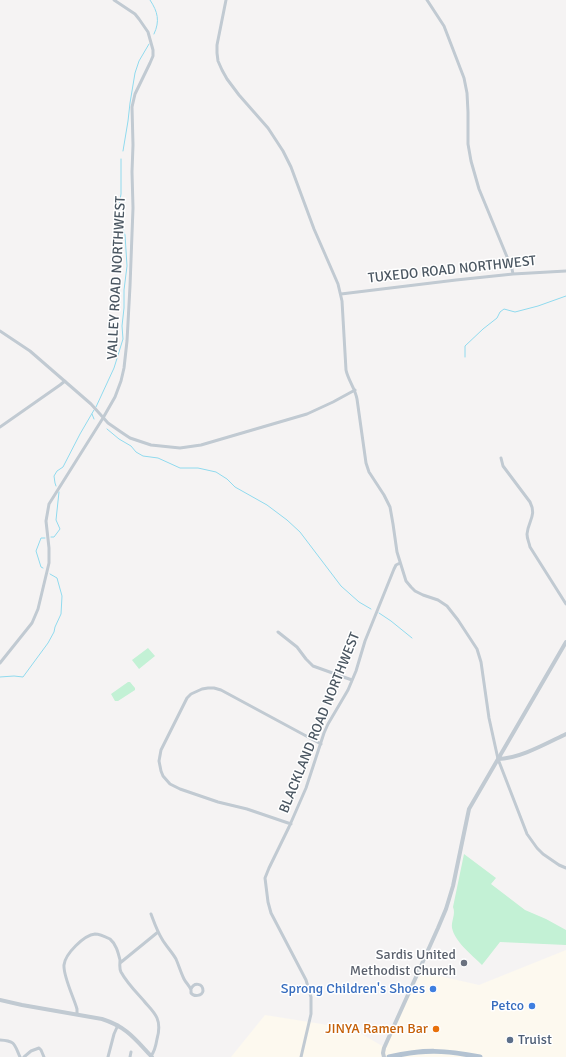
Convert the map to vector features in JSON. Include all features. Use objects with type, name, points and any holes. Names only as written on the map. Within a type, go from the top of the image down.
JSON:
[{"type":"main road","points":[[389,1057],[415,1055],[431,1050],[480,1057]]},
{"type":"street","name":"VALLEY ROAD NORTHWEST","points":[[0,663],[32,623],[38,609],[50,557],[46,521],[48,506],[103,418],[117,391],[124,368],[129,320],[133,208],[132,107],[135,94],[153,56],[153,50],[146,27],[135,14],[114,0]]},
{"type":"street","points":[[226,0],[217,46],[218,61],[226,79],[268,128],[284,151],[314,229],[338,284],[341,294],[346,370],[348,378],[358,399],[366,463],[369,472],[390,507],[400,563],[406,581],[410,587],[418,593],[438,600],[447,606],[477,649],[481,662],[489,718],[498,759],[524,828],[532,841],[548,859],[566,868]]},
{"type":"street","points":[[427,0],[444,26],[464,78],[467,92],[468,144],[471,161],[479,190],[513,274]]},
{"type":"street","name":"TUXEDO ROAD NORTHWEST","points":[[341,294],[513,274],[566,271]]},
{"type":"street","points":[[0,331],[30,351],[91,404],[108,423],[140,442],[151,445],[189,447],[201,445],[303,416],[355,390]]},
{"type":"street","points":[[0,427],[65,381]]},
{"type":"street","points":[[500,458],[503,466],[530,502],[532,507],[533,515],[527,533],[530,547],[566,604]]},
{"type":"street","name":"BLACKLAND ROAD NORTHWEST","points":[[301,1057],[311,1014],[311,997],[306,980],[271,913],[268,902],[266,878],[269,868],[291,824],[306,788],[328,724],[352,680],[365,641],[394,569],[396,565],[400,563]]},
{"type":"street","points":[[278,632],[297,647],[313,666],[352,680]]},
{"type":"street","points":[[384,1057],[384,1048],[446,909],[453,886],[469,809],[566,642]]},
{"type":"street","points":[[291,824],[218,802],[175,787],[166,780],[161,771],[159,761],[161,750],[187,698],[196,691],[208,688],[221,690],[321,744]]},
{"type":"street","points":[[498,759],[507,759],[522,754],[566,734]]},
{"type":"street","points":[[151,914],[161,938],[176,960],[184,980],[191,989]]},
{"type":"street","points":[[120,962],[158,932]]},
{"type":"street","points":[[77,1014],[78,1009],[64,965],[68,955],[80,942],[96,934],[108,938],[113,942],[117,948],[120,962],[119,967],[123,976],[153,1012],[157,1019],[159,1026],[152,1057]]},
{"type":"street","points":[[0,1000],[102,1019],[118,1025],[132,1035],[152,1057]]},
{"type":"street","points":[[108,1057],[118,1025]]},
{"type":"street","points":[[0,1040],[14,1043],[20,1057]]},
{"type":"street","points":[[24,1057],[31,1051],[38,1048],[41,1050],[44,1057]]},
{"type":"street","points":[[130,1057],[131,1052]]},
{"type":"shaded area","points":[[566,950],[566,1057],[231,1057],[265,1015],[353,1029],[384,1047],[422,972],[479,985]]},
{"type":"green space","points":[[148,648],[155,656],[139,669],[132,660]]},
{"type":"green space","points":[[130,682],[135,690],[118,701],[115,701],[111,694]]},
{"type":"green space","points":[[464,854],[496,878],[491,884],[525,910],[566,930],[566,945],[500,942],[482,965],[460,943],[452,928],[454,912],[453,907]]},
{"type":"waterway","points":[[150,0],[157,17],[157,25],[154,34]]},
{"type":"waterway","points":[[123,151],[135,73],[139,61],[149,44]]},
{"type":"waterway","points":[[96,407],[114,368],[123,339],[122,326],[127,266],[125,235],[118,212],[121,194],[121,159]]},
{"type":"waterway","points":[[465,357],[465,346],[497,318],[500,312],[504,309],[515,312],[566,296]]},
{"type":"waterway","points":[[56,486],[54,476],[57,471],[63,467],[94,410]]},
{"type":"waterway","points":[[92,414],[94,419]]},
{"type":"waterway","points":[[107,429],[143,456],[158,458],[180,468],[198,468],[216,472],[227,479],[235,487],[267,505],[300,532],[341,586],[359,602],[371,609]]},
{"type":"waterway","points":[[51,537],[54,537],[60,529],[56,520],[59,492]]},
{"type":"waterway","points":[[43,568],[41,567],[36,551],[41,538],[45,538]]},
{"type":"waterway","points":[[0,677],[23,677],[48,643],[54,632],[61,614],[62,596],[57,578],[50,574]]},
{"type":"waterway","points":[[379,613],[412,638]]},
{"type":"place","name":"Sardis United Methodist Church","points":[[464,963]]},
{"type":"place","name":"Sprong Children's Shoes","points":[[433,989]]},
{"type":"place","name":"Petco","points":[[532,1006]]},
{"type":"place","name":"JINYA Ramen Bar","points":[[436,1029]]},
{"type":"place","name":"Truist","points":[[510,1040]]}]
